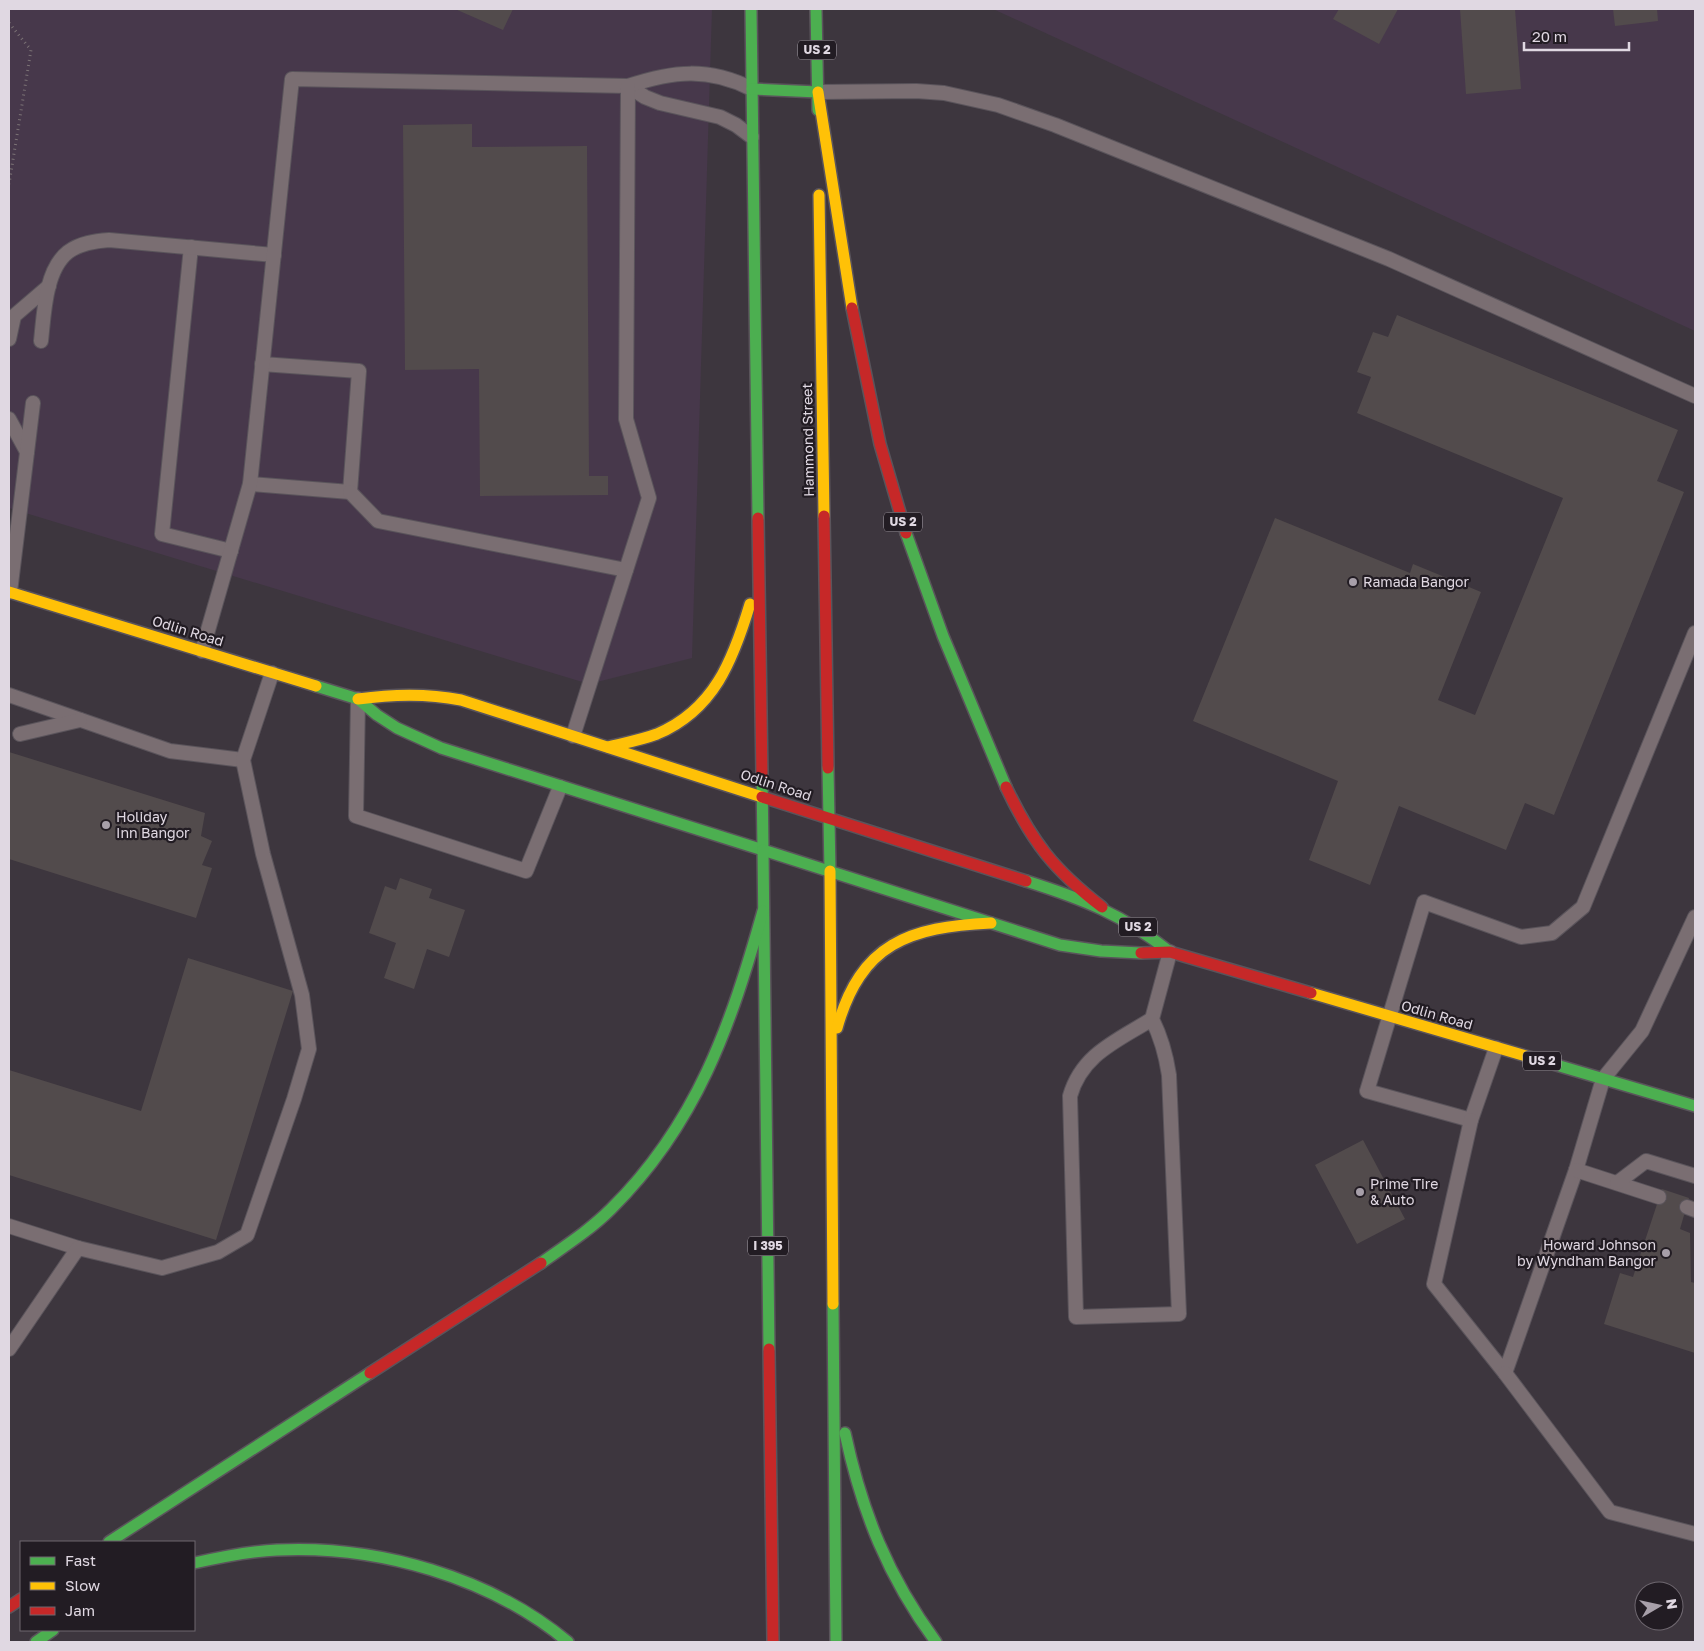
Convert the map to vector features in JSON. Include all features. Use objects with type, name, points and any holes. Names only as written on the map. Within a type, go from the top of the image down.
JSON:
[{"type":"main road","points":[[751,9],[762,850]]},
{"type":"main road","name":"Hammond Street","points":[[816,9],[830,871],[831,1056]]},
{"type":"main road","points":[[752,88],[818,92]]},
{"type":"main road","name":"US 2","points":[[818,92],[846,276],[868,392],[880,445],[895,497],[931,604],[977,718],[1021,818],[1052,863],[1102,907]]},
{"type":"main road","points":[[608,747],[658,734],[695,712],[709,698],[724,676],[742,635],[758,561]]},
{"type":"main road","name":"Odlin Road","points":[[9,592],[358,699],[385,694],[408,693],[446,697],[478,704],[1076,897],[1102,907],[1146,932],[1170,952]]},
{"type":"main road","name":"Odlin Road","points":[[358,699],[372,713],[390,725],[411,736],[458,754],[1051,943],[1086,951],[1118,954],[1170,952],[1695,1106]]},
{"type":"main road","name":"I 395","points":[[762,850],[773,1642]]},
{"type":"main road","points":[[111,1541],[541,1263],[587,1230],[610,1210],[649,1167],[698,1093],[718,1052],[737,1001],[763,911]]},
{"type":"main road","points":[[836,1642],[831,1056],[840,1017],[854,983],[873,959],[884,949],[898,940],[926,930],[944,926],[991,923]]},
{"type":"main road","points":[[833,1364],[846,1442],[865,1510],[886,1562],[903,1596],[936,1642]]},
{"type":"main road","points":[[195,1563],[249,1552],[285,1549],[356,1552],[390,1558],[458,1578],[493,1594],[528,1614],[568,1642]]},
{"type":"main road","points":[[9,1607],[20,1600]]},
{"type":"main road","points":[[36,1642],[51,1631]]},
{"type":"lane","points":[[202,651],[250,484],[292,79],[628,86],[667,75],[687,73],[721,76],[752,88]]},
{"type":"lane","points":[[628,86],[645,97],[660,103],[720,117],[736,125],[752,137]]},
{"type":"lane","points":[[573,736],[649,498],[626,419],[628,86]]},
{"type":"lane","points":[[818,92],[916,91],[944,93],[988,103],[1055,125],[1389,259],[1695,396]]},
{"type":"lane","points":[[41,341],[49,286],[58,264],[67,253],[80,246],[109,240],[274,255]]},
{"type":"lane","points":[[192,248],[162,534],[231,551]]},
{"type":"lane","points":[[9,339],[14,316],[49,286]]},
{"type":"lane","points":[[262,364],[359,371],[350,492]]},
{"type":"lane","points":[[9,592],[33,403]]},
{"type":"lane","points":[[9,419],[27,452]]},
{"type":"lane","points":[[250,484],[350,492],[378,521],[626,570]]},
{"type":"lane","points":[[1471,1120],[1367,1091],[1388,1016],[1424,902],[1521,937],[1552,933],[1583,907],[1695,633]]},
{"type":"lane","points":[[9,1226],[78,1248],[162,1268],[218,1252],[247,1235],[294,1099],[309,1049],[302,995],[263,854],[243,760],[272,673]]},
{"type":"lane","points":[[9,695],[170,751],[243,760]]},
{"type":"lane","points":[[358,699],[356,816],[526,871],[560,787]]},
{"type":"lane","points":[[20,734],[81,720]]},
{"type":"lane","points":[[1505,1373],[1576,1170],[1603,1079],[1642,1031],[1695,916]]},
{"type":"lane","points":[[1152,1019],[1091,1058],[1078,1076],[1070,1096],[1076,1317],[1179,1314],[1169,1075],[1160,1037],[1152,1019],[1170,952]]},
{"type":"lane","points":[[1496,1048],[1471,1120],[1434,1284],[1505,1373],[1610,1512],[1695,1534]]},
{"type":"lane","points":[[1617,1183],[1646,1161],[1695,1176]]},
{"type":"lane","points":[[1576,1170],[1659,1197]]},
{"type":"lane","points":[[9,1349],[78,1248]]},
{"type":"path","points":[[9,23],[32,50],[9,184]]},
{"type":"shaded area","points":[[9,9],[712,9],[692,658],[589,684],[9,508]]},
{"type":"shaded area","points":[[993,9],[1695,9],[1695,331]]},
{"type":"building","points":[[455,9],[513,9],[503,30]]},
{"type":"building","points":[[1339,9],[1398,9],[1379,44],[1333,19]]},
{"type":"building","points":[[1460,9],[1515,9],[1521,89],[1466,94]]},
{"type":"building","points":[[1613,9],[1657,9],[1658,21],[1615,26]]},
{"type":"building","points":[[472,124],[472,147],[587,146],[589,476],[608,476],[608,495],[480,496],[479,369],[405,370],[403,125]]},
{"type":"building","name":"Ramada Bangor","points":[[1397,315],[1678,430],[1657,481],[1684,492],[1554,815],[1525,803],[1506,850],[1399,806],[1370,885],[1309,860],[1338,781],[1193,721],[1275,518],[1410,573],[1413,564],[1481,592],[1438,700],[1475,715],[1563,498],[1357,413],[1371,377],[1357,372],[1373,332],[1388,337]]},
{"type":"building","name":"Holiday Inn Bangor","points":[[9,752],[205,813],[201,836],[212,841],[202,865],[212,868],[196,918],[9,859]]},
{"type":"building","points":[[400,878],[432,889],[429,898],[465,910],[449,957],[427,949],[414,989],[384,978],[396,943],[369,933],[385,886],[396,890]]},
{"type":"building","points":[[188,958],[293,991],[216,1240],[9,1175],[9,1070],[141,1111]]},
{"type":"building","name":"Prime Tire & Auto","points":[[1363,1140],[1405,1219],[1357,1244],[1315,1165]]},
{"type":"building","name":"Howard Johnson by Wyndham Bangor","points":[[1662,1189],[1689,1198],[1680,1229],[1690,1233],[1691,1282],[1695,1283],[1695,1353],[1604,1324],[1620,1273],[1633,1277]]},
{"type":"traffic: fast","points":[[751,9],[758,518]]},
{"type":"traffic: fast","points":[[816,9],[818,110]]},
{"type":"traffic: fast","points":[[752,89],[818,92]]},
{"type":"traffic: fast","points":[[906,533],[943,636],[1006,787]]},
{"type":"traffic: fast","points":[[316,686],[358,699],[377,715],[397,728],[441,748],[763,850]]},
{"type":"traffic: fast","points":[[828,768],[830,871]]},
{"type":"traffic: fast","points":[[762,776],[763,850],[1060,945],[1101,951],[1141,953]]},
{"type":"traffic: fast","points":[[763,850],[769,1349]]},
{"type":"traffic: fast","points":[[1026,881],[1066,894],[1101,909],[1135,927],[1170,952]]},
{"type":"traffic: fast","points":[[541,1263],[603,1217],[641,1176],[667,1143],[707,1071],[724,1033],[763,911]]},
{"type":"traffic: fast","points":[[1553,1064],[1695,1106]]},
{"type":"traffic: fast","points":[[833,1304],[836,1642]]},
{"type":"traffic: fast","points":[[111,1541],[370,1373]]},
{"type":"traffic: fast","points":[[845,1433],[860,1490],[879,1543],[904,1593],[936,1642]]},
{"type":"traffic: fast","points":[[195,1563],[246,1553],[277,1550],[354,1553],[393,1560],[431,1570],[468,1583],[504,1600],[537,1619],[568,1642]]},
{"type":"traffic: fast","points":[[36,1642],[52,1631]]},
{"type":"traffic: slow","points":[[818,92],[852,308]]},
{"type":"traffic: slow","points":[[819,195],[824,516]]},
{"type":"traffic: slow","points":[[9,592],[316,686]]},
{"type":"traffic: slow","points":[[608,747],[639,740],[677,724],[707,697],[728,663],[750,604]]},
{"type":"traffic: slow","points":[[358,699],[410,695],[461,700],[762,797]]},
{"type":"traffic: slow","points":[[830,871],[833,1304]]},
{"type":"traffic: slow","points":[[837,1028],[847,999],[860,976],[875,958],[892,945],[936,929],[991,923]]},
{"type":"traffic: slow","points":[[1311,993],[1553,1064]]},
{"type":"traffic: jam","points":[[852,308],[880,444],[906,533]]},
{"type":"traffic: jam","points":[[824,516],[828,768]]},
{"type":"traffic: jam","points":[[758,518],[762,776]]},
{"type":"traffic: jam","points":[[1006,787],[1025,824],[1046,854],[1070,880],[1102,907]]},
{"type":"traffic: jam","points":[[762,797],[1026,881]]},
{"type":"traffic: jam","points":[[1141,953],[1170,952],[1311,993]]},
{"type":"traffic: jam","points":[[370,1373],[541,1263]]},
{"type":"traffic: jam","points":[[769,1349],[773,1642]]},
{"type":"traffic: jam","points":[[9,1607],[20,1600]]},
{"type":"place","name":"Ramada Bangor","points":[[1353,582]]},
{"type":"place","name":"Holiday Inn Bangor","points":[[106,825]]},
{"type":"place","name":"Prime Tire & Auto","points":[[1360,1192]]},
{"type":"place","name":"Howard Johnson by Wyndham Bangor","points":[[1666,1253]]}]
